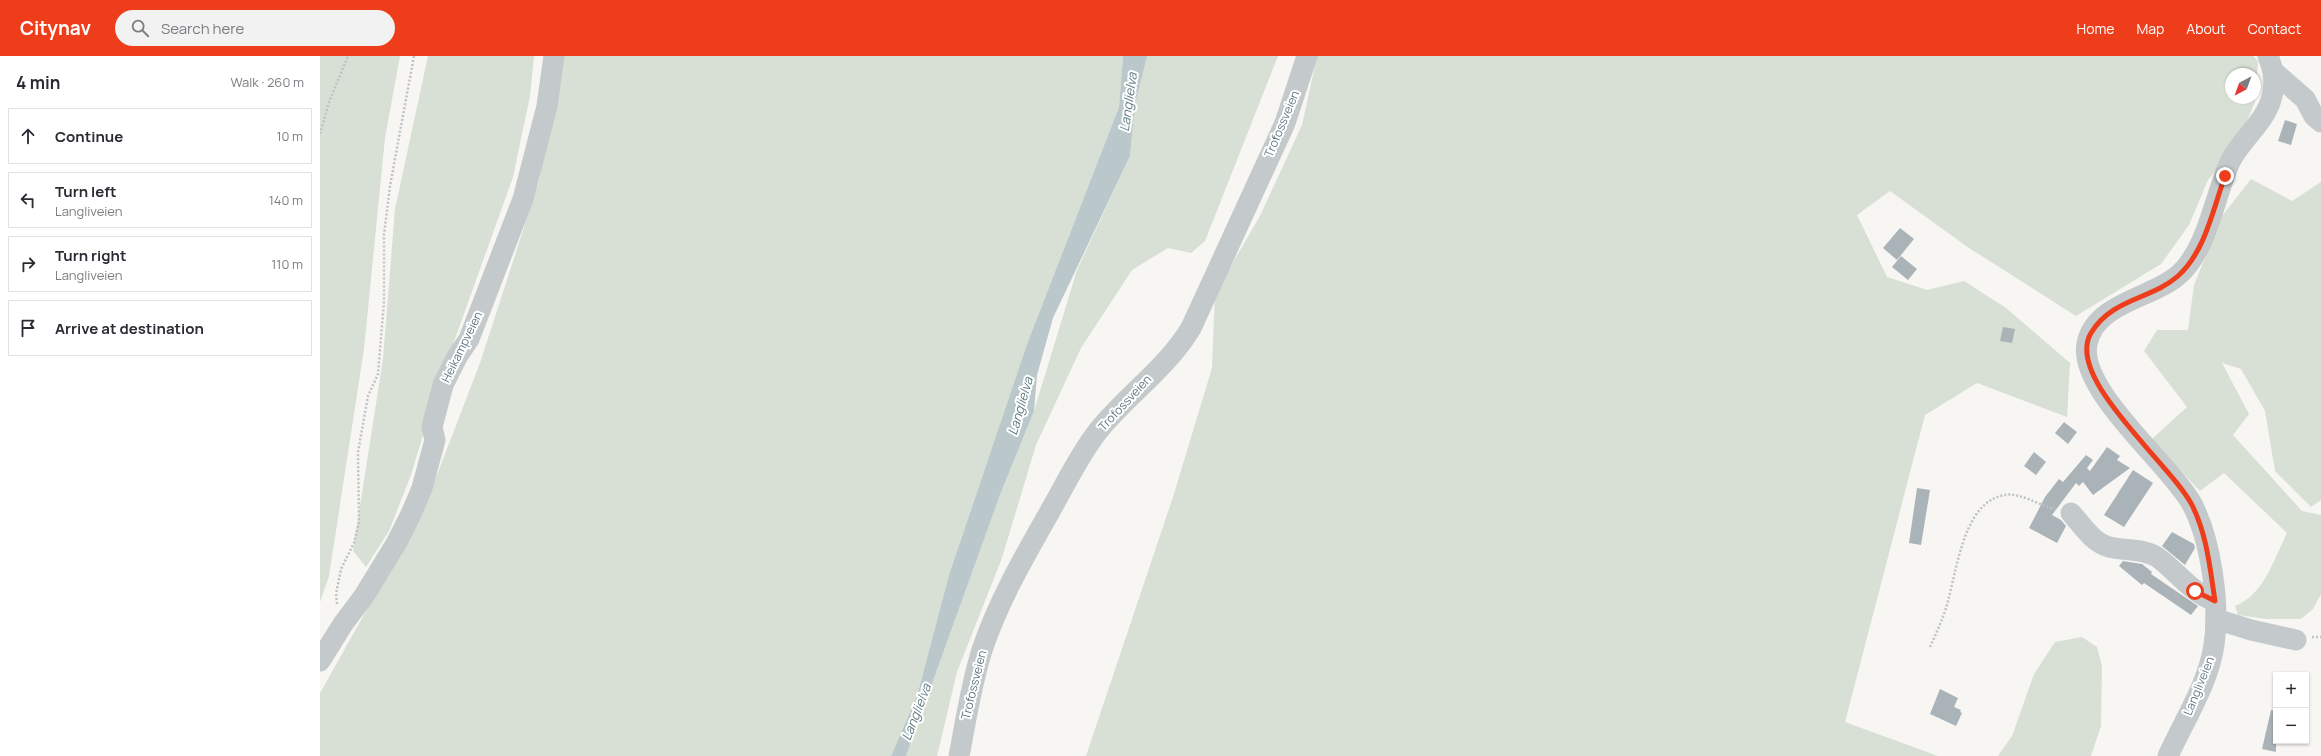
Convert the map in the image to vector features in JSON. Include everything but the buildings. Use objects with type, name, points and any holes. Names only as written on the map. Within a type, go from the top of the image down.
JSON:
[{"type":"street","name":"Heikampveien","points":[[320,661],[343,624],[364,596],[397,542],[422,488],[435,440],[432,427],[443,386],[457,357],[469,339],[523,199],[547,106],[554,56]]},
{"type":"street","name":"Trofossveien","points":[[959,756],[971,688],[982,650],[997,612],[1011,583],[1088,445],[1123,402],[1174,353],[1191,328],[1285,123],[1307,56]]},
{"type":"street","points":[[2271,64],[2305,99],[2314,116],[2321,122]]},
{"type":"street","name":"Langliveien","points":[[2168,756],[2210,662],[2216,610],[2204,536],[2191,503],[2166,468],[2104,396],[2088,364],[2086,345],[2091,333],[2107,313],[2141,295],[2160,289],[2177,277],[2188,266],[2205,233],[2231,160],[2271,102],[2271,64]]},
{"type":"street","points":[[2071,513],[2098,541],[2110,547],[2144,552],[2156,556],[2216,610],[2251,630],[2296,640]]},
{"type":"path","points":[[320,134],[329,102],[348,56]]},
{"type":"path","points":[[343,624],[338,610],[336,594],[341,569],[354,543],[359,522],[358,452],[368,396],[378,374],[384,302],[384,235],[396,146],[414,56]]},
{"type":"path","points":[[1930,647],[1944,613],[1966,533],[1976,513],[1988,501],[2007,494],[2071,513]]},
{"type":"shaded area","points":[[320,56],[400,56],[385,138],[364,349],[329,576],[320,602]]},
{"type":"shaded area","points":[[428,56],[534,56],[530,96],[513,177],[436,392],[411,475],[389,531],[366,567],[353,551],[383,359],[395,209]]},
{"type":"shaded area","points":[[563,56],[1123,56],[1119,107],[1027,344],[949,575],[917,696],[891,756],[320,756],[320,693],[425,506],[480,363],[539,181]]},
{"type":"shaded area","points":[[1146,56],[1278,56],[1205,241],[1191,253],[1168,248],[1132,270],[1081,348],[1036,445],[1002,558],[957,672],[937,756],[906,756],[1000,495],[1034,411],[1077,270],[1130,156],[1135,104]]},
{"type":"shaded area","points":[[1317,56],[2253,56],[2258,61],[2257,68],[2225,68],[2225,104],[2254,104],[2238,142],[2208,180],[2189,225],[2161,264],[2076,316],[1969,248],[1890,191],[1857,215],[1887,277],[1927,290],[1964,281],[2006,308],[2070,363],[2067,417],[1977,383],[1925,415],[1845,722],[1938,756],[1086,756],[1173,497],[1212,368],[1215,293],[1260,216],[1302,125]]},
{"type":"shaded area","points":[[2251,179],[2292,201],[2321,182],[2321,500],[2311,507],[2275,471],[2265,411],[2241,369],[2222,363],[2249,414],[2233,435],[2302,511],[2321,515],[2321,594],[2313,609],[2301,619],[2266,619],[2238,615],[2235,606],[2254,594],[2261,585],[2287,533],[2224,473],[2200,491],[2151,440],[2187,407],[2144,351],[2157,330],[2188,330],[2194,285],[2222,216]]},
{"type":"shaded area","points":[[2082,637],[2097,647],[2102,666],[2101,726],[2091,756],[1998,756],[2012,736],[2034,674],[2055,642]]},
{"type":"water","name":"Langlielva","points":[[1123,56],[1147,56],[1135,104],[1130,156],[1053,318],[1037,375],[1034,411],[1000,495],[906,756],[891,756],[917,696],[949,575],[1027,344],[1119,107]]},
{"type":"route","points":[[2195,591],[2215,601],[2209,557],[2198,518],[2180,485],[2104,396],[2088,364],[2086,345],[2091,333],[2107,313],[2141,295],[2160,289],[2177,277],[2188,266],[2205,233],[2225,176]]}]
